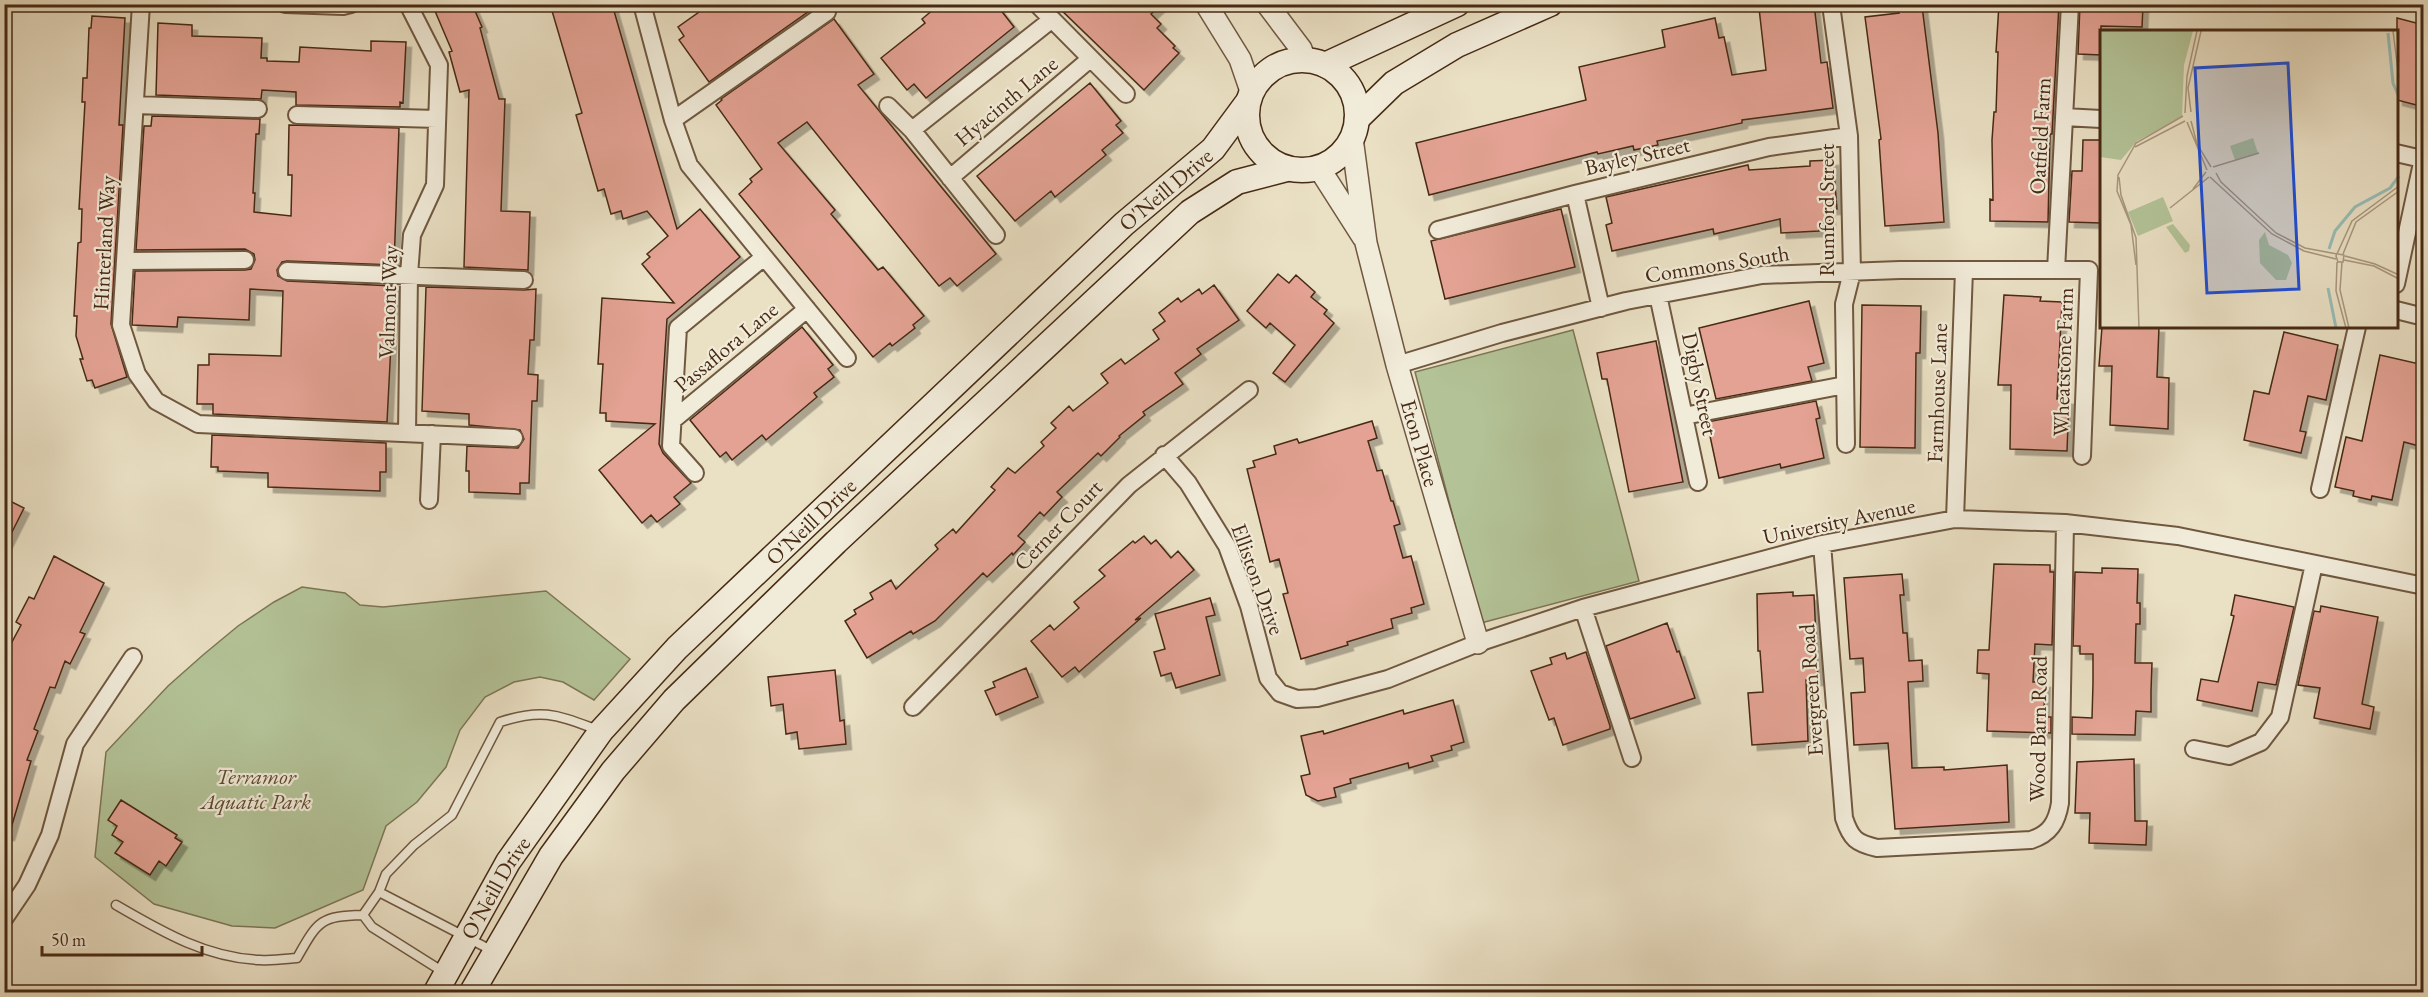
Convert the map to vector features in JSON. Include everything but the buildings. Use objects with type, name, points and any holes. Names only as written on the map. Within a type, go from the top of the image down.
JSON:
[{"type":"main road","name":"O'Neill Drive","points":[[441,983],[508,862],[601,731],[677,648],[748,579],[1124,224],[1213,148],[1263,75],[1273,67],[1287,61],[1315,62],[1345,54],[1417,25],[1457,4]]},
{"type":"main road","points":[[1354,129],[1394,83],[1457,45],[1550,4]]},
{"type":"main road","points":[[1315,62],[1343,78],[1355,101],[1354,129],[1347,147],[1333,161],[1319,168]]},
{"type":"main road","points":[[1249,97],[1247,127],[1257,148],[1270,160],[1287,169]]},
{"type":"main road","name":"O'Neill Drive","points":[[472,993],[550,856],[614,771],[674,700],[836,542],[1190,212],[1237,182],[1287,169],[1319,168]]},
{"type":"street","name":"Hinterland Way","points":[[141,4],[122,325],[137,374],[156,401],[198,424],[514,438]]},
{"type":"street","points":[[285,4],[342,6],[351,4]]},
{"type":"street","name":"Valmont Way","points":[[407,433],[409,275],[412,235],[435,185],[439,65],[408,4]]},
{"type":"street","name":"Passaflora Lane","points":[[642,4],[673,120],[689,165],[847,358]]},
{"type":"street","points":[[1037,4],[1126,94]]},
{"type":"street","points":[[1206,4],[1240,59],[1249,97]]},
{"type":"street","points":[[1267,4],[1301,49],[1315,62]]},
{"type":"street","name":"Oatfield Farm","points":[[2056,270],[2070,4]]},
{"type":"street","points":[[673,120],[827,12]]},
{"type":"street","name":"Rumford Street","points":[[1832,12],[1849,136],[1852,272],[1844,304],[1846,444]]},
{"type":"street","points":[[912,130],[1051,20]]},
{"type":"street","name":"Hyacinth Lane","points":[[951,178],[1090,59]]},
{"type":"street","points":[[135,105],[258,109]]},
{"type":"street","points":[[888,106],[912,130],[996,235]]},
{"type":"street","points":[[297,116],[437,119]]},
{"type":"street","points":[[2064,117],[2100,119]]},
{"type":"street","name":"Eton Place","points":[[1354,129],[1366,243],[1397,365],[1478,643]]},
{"type":"street","name":"Bayley Street","points":[[1438,230],[1769,147],[1849,136]]},
{"type":"street","points":[[2398,153],[2423,156],[2398,279]]},
{"type":"street","name":"Eton Place","points":[[1319,168],[1366,243]]},
{"type":"street","points":[[1575,194],[1601,308]]},
{"type":"street","name":"Passaflora Lane","points":[[695,473],[672,446],[678,328],[764,257]]},
{"type":"street","points":[[126,261],[245,260]]},
{"type":"street","name":"Commons South","points":[[1397,365],[1502,333],[1601,308],[1762,275],[1964,270],[2089,270]]},
{"type":"street","name":"Farmhouse Lane","points":[[1955,519],[1964,270]]},
{"type":"street","name":"Wheatstone Farm","points":[[2082,456],[2089,270]]},
{"type":"street","points":[[287,271],[524,280]]},
{"type":"street","name":"Digby Street","points":[[1658,295],[1698,482]]},
{"type":"street","name":"Passaflora Lane","points":[[673,420],[807,309]]},
{"type":"street","points":[[2398,310],[2424,317]]},
{"type":"street","points":[[2320,489],[2357,328]]},
{"type":"street","points":[[1684,416],[1845,385]]},
{"type":"street","name":"Cerner Court","points":[[913,707],[1129,484],[1249,390]]},
{"type":"street","points":[[429,500],[432,434]]},
{"type":"street","name":"Elliston Drive","points":[[1164,455],[1188,483],[1227,546],[1249,606],[1268,678],[1280,693]]},
{"type":"street","name":"University Avenue","points":[[1280,693],[1297,699],[1317,698],[1388,679],[1478,643],[1583,608],[1822,544],[1955,519],[2065,523],[2178,536],[2424,586]]},
{"type":"street","name":"Wood Barn Road","points":[[1848,832],[1859,844],[1877,848],[2031,840],[2043,836],[2054,825],[2060,803],[2065,523]]},
{"type":"street","name":"Evergreen Road","points":[[1822,544],[1844,818],[1848,832]]},
{"type":"street","points":[[2194,749],[2229,756],[2261,742],[2280,717],[2314,564]]},
{"type":"street","points":[[1583,608],[1632,758]]},
{"type":"street","points":[[4,919],[27,885],[50,835],[75,744],[133,657]]},
{"type":"lane","points":[[363,915],[379,892],[386,874],[414,846],[452,815],[500,722],[526,713],[558,715],[601,731]]},
{"type":"lane","points":[[379,892],[494,951]]},
{"type":"lane","points":[[116,905],[169,936],[217,954],[260,960],[297,958],[315,927],[336,916],[363,915]]},
{"type":"lane","points":[[363,915],[372,927],[441,983]]},
{"type":"green space","points":[[1573,330],[1639,581],[1481,623],[1415,372]]},
{"type":"green space","name":"Terramor Aquatic Park","points":[[302,587],[345,593],[360,605],[383,607],[546,591],[630,659],[594,700],[563,682],[540,677],[514,682],[485,697],[460,730],[446,767],[417,802],[386,826],[363,890],[275,928],[232,926],[154,904],[95,857],[106,752],[168,686],[203,655],[238,626]]}]
